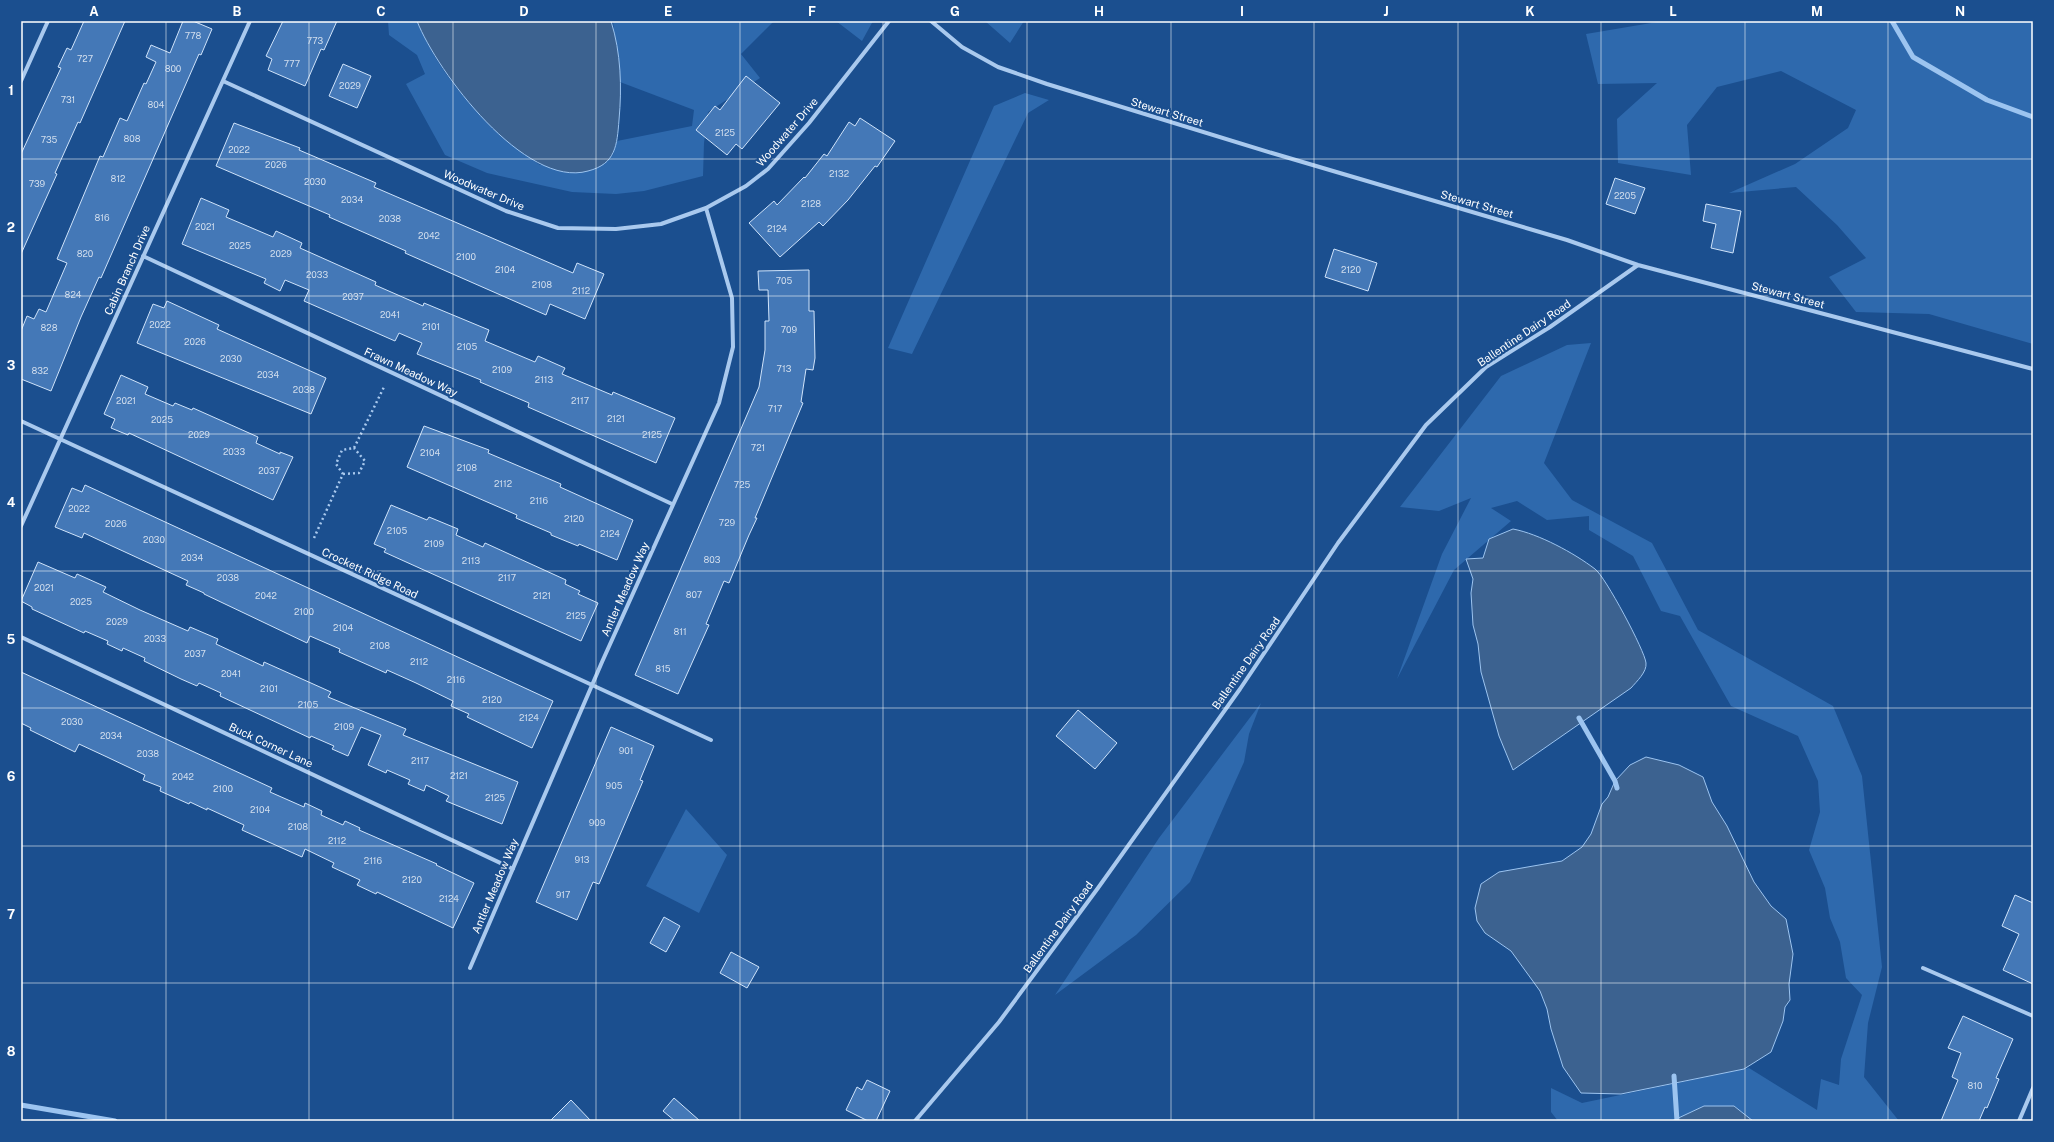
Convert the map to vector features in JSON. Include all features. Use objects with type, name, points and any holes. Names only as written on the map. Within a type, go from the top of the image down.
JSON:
[{"type":"street","points":[[21,81],[48,21]]},
{"type":"street","name":"Cabin Branch Drive","points":[[21,526],[250,21]]},
{"type":"street","name":"Woodwater Drive","points":[[223,81],[506,211],[558,228],[616,229],[660,224],[706,208],[746,186],[768,169],[809,123],[889,21]]},
{"type":"street","name":"Stewart Street","points":[[931,21],[962,47],[998,67],[1047,84],[1272,153],[1567,240],[1638,265],[2033,369]]},
{"type":"street","name":"Antler Meadow Way","points":[[470,968],[592,685],[672,504],[719,403],[734,346],[732,298],[706,208]]},
{"type":"street","name":"Frawn Meadow Way","points":[[143,256],[672,504]]},
{"type":"street","name":"Ballentine Dairy Road","points":[[915,1121],[999,1022],[1098,888],[1240,688],[1338,543],[1426,425],[1486,367],[1550,327],[1638,265]]},
{"type":"street","name":"Crockett Ridge Road","points":[[21,421],[711,740]]},
{"type":"street","name":"Buck Corner Lane","points":[[21,637],[513,869]]},
{"type":"street","points":[[1923,968],[2033,1016]]},
{"type":"street","points":[[2019,1121],[2033,1088]]},
{"type":"path","points":[[354,448],[385,385]]},
{"type":"path","points":[[343,474],[336,464],[342,450],[354,448]]},
{"type":"path","points":[[343,474],[359,473],[365,461],[354,448]]},
{"type":"path","points":[[314,538],[343,474]]},
{"type":"shaded area","points":[[388,21],[417,21],[427,43],[439,63],[468,102],[502,136],[540,165],[613,155],[617,141],[692,126],[694,110],[620,82],[613,21],[774,21],[741,54],[760,78],[708,112],[704,143],[703,176],[644,191],[616,194],[572,192],[487,173],[445,155],[406,84],[425,74],[417,55],[389,35]]},
{"type":"shaded area","points":[[417,21],[611,21],[619,58],[620,95],[616,145],[610,158],[604,164],[588,171],[563,172],[538,162],[511,145],[486,122],[463,96],[443,68]]},
{"type":"shaded area","points":[[836,21],[873,21],[862,41]]},
{"type":"shaded area","points":[[985,21],[1024,21],[1010,43]]},
{"type":"shaded area","points":[[1663,21],[2033,21],[2033,344],[1929,314],[1856,312],[1829,277],[1866,258],[1837,225],[1796,187],[1729,193],[1795,164],[1848,128],[1856,110],[1781,71],[1717,87],[1687,125],[1691,175],[1618,163],[1617,119],[1657,83],[1598,84],[1586,34]]},
{"type":"shaded area","points":[[1025,93],[1049,100],[1028,113],[912,354],[888,348],[994,106]]},
{"type":"shaded area","points":[[1591,343],[1544,463],[1572,500],[1652,543],[1698,630],[1833,706],[1862,776],[1882,967],[1868,1023],[1864,1077],[1899,1121],[1753,1121],[1734,1106],[1704,1106],[1672,1121],[1558,1121],[1551,1112],[1551,1088],[1582,1103],[1749,1068],[1817,1110],[1821,1079],[1839,1085],[1841,1059],[1862,995],[1846,978],[1840,942],[1830,918],[1825,888],[1809,850],[1820,812],[1818,781],[1798,736],[1731,706],[1680,616],[1661,611],[1633,556],[1589,530],[1589,516],[1547,520],[1517,501],[1491,508],[1511,521],[1454,570],[1397,679],[1442,554],[1471,498],[1439,511],[1400,507],[1501,376],[1567,345]]},
{"type":"shaded area","points":[[1513,529],[1534,535],[1556,545],[1595,569],[1607,585],[1624,614],[1639,644],[1646,666],[1639,679],[1631,688],[1513,770],[1499,736],[1481,672],[1478,644],[1473,625],[1471,593],[1473,579],[1466,559],[1483,558],[1489,539]]},
{"type":"shaded area","points":[[1261,703],[1249,734],[1244,762],[1190,882],[1136,935],[1055,995],[1159,838]]},
{"type":"shaded area","points":[[1646,757],[1679,765],[1703,777],[1712,802],[1727,826],[1754,882],[1771,906],[1786,919],[1793,954],[1789,984],[1790,1000],[1785,1007],[1783,1021],[1771,1052],[1744,1069],[1621,1094],[1581,1093],[1563,1067],[1551,1029],[1547,1009],[1540,991],[1511,951],[1485,933],[1477,921],[1475,908],[1481,884],[1499,872],[1562,861],[1582,847],[1591,834],[1602,804],[1608,797],[1615,781],[1630,765]]},
{"type":"shaded area","points":[[686,809],[727,855],[699,913],[646,886]]},
{"type":"shaded area","points":[[1704,1106],[1734,1106],[1753,1121],[1672,1121]]},
{"type":"building","points":[[84,21],[125,21],[80,123],[78,122],[55,173],[57,174],[21,254],[21,154],[61,68],[58,67],[67,48],[71,50]]},
{"type":"building","points":[[183,21],[193,21],[212,29],[201,55],[199,54],[101,278],[99,277],[81,317],[51,391],[21,379],[21,331],[27,316],[34,319],[39,309],[46,312],[67,263],[57,259],[100,156],[103,157],[120,118],[127,121],[144,83],[146,84],[156,62],[146,57],[151,45],[170,53]]},
{"type":"building","points":[[283,21],[337,21],[324,50],[321,49],[305,86],[268,70],[272,59],[266,56]]},
{"type":"building","points":[[343,64],[371,76],[357,108],[329,96]]},
{"type":"building","points":[[746,76],[780,103],[742,149],[736,144],[727,155],[696,130],[715,106],[720,110]]},
{"type":"building","points":[[860,118],[895,141],[877,167],[875,166],[848,200],[823,226],[819,222],[780,257],[749,223],[774,201],[777,205],[804,177],[805,178],[824,154],[827,156],[849,122],[855,126]]},
{"type":"building","points":[[234,123],[300,148],[299,150],[376,183],[374,187],[573,273],[577,263],[604,274],[585,319],[550,304],[546,315],[405,253],[406,251],[329,217],[330,215],[216,166]]},
{"type":"building","points":[[1615,178],[1645,188],[1635,214],[1606,204]]},
{"type":"building","points":[[201,198],[229,210],[226,217],[273,237],[276,231],[302,243],[300,248],[376,282],[375,285],[423,306],[424,303],[489,330],[485,341],[535,362],[538,356],[565,368],[562,374],[612,395],[613,392],[675,418],[656,463],[528,407],[529,403],[480,382],[481,380],[417,354],[422,343],[399,333],[395,341],[304,301],[309,290],[285,280],[280,291],[264,283],[266,279],[182,244]]},
{"type":"building","points":[[1706,204],[1741,211],[1733,253],[1711,248],[1716,224],[1703,221]]},
{"type":"building","points":[[1334,249],[1377,263],[1368,291],[1325,277]]},
{"type":"building","points":[[809,270],[809,311],[814,311],[815,358],[813,370],[806,369],[801,402],[803,403],[755,518],[757,518],[729,583],[724,581],[706,624],[709,625],[678,694],[635,675],[759,387],[765,350],[765,321],[769,321],[768,290],[759,290],[758,271]]},
{"type":"building","points":[[167,301],[219,325],[217,329],[326,378],[311,414],[137,343],[153,304],[164,308]]},
{"type":"building","points":[[121,375],[148,387],[145,394],[173,406],[175,403],[192,410],[193,408],[258,437],[256,443],[280,454],[280,452],[293,457],[273,500],[129,433],[128,435],[111,428],[115,419],[104,414]]},
{"type":"building","points":[[424,426],[489,450],[488,453],[561,484],[560,487],[633,520],[617,560],[579,544],[578,546],[551,535],[551,533],[516,518],[517,515],[407,467]]},
{"type":"building","points":[[85,485],[553,701],[532,748],[467,717],[469,714],[451,706],[453,701],[416,683],[387,670],[386,673],[339,652],[340,649],[310,636],[307,643],[186,585],[188,581],[84,533],[82,538],[55,527],[72,488],[82,492]]},
{"type":"building","points":[[391,505],[427,520],[429,517],[458,529],[456,535],[483,547],[485,543],[566,580],[565,584],[580,591],[578,594],[598,603],[581,641],[384,552],[386,549],[374,544]]},
{"type":"building","points":[[38,562],[75,578],[77,574],[106,587],[103,592],[140,610],[188,631],[190,627],[218,639],[216,644],[263,666],[264,662],[331,692],[328,697],[406,729],[403,735],[518,782],[502,824],[446,801],[449,796],[426,785],[424,791],[408,784],[410,780],[387,770],[386,773],[368,765],[381,735],[361,727],[348,756],[332,749],[334,746],[311,736],[310,738],[220,696],[221,693],[199,683],[197,686],[181,679],[144,661],[145,658],[123,648],[122,651],[107,644],[108,641],[85,631],[84,633],[32,609],[32,607],[21,601]]},
{"type":"building","points":[[21,672],[272,788],[270,792],[304,807],[305,803],[322,811],[321,815],[343,825],[345,821],[360,828],[359,830],[437,864],[436,865],[474,883],[453,928],[377,892],[376,894],[357,885],[360,880],[332,867],[334,863],[305,849],[302,857],[242,830],[244,825],[207,808],[207,810],[190,802],[189,804],[160,791],[161,787],[143,780],[145,775],[107,757],[79,744],[75,752],[30,730],[31,728],[21,723]]},
{"type":"building","points":[[1078,710],[1117,743],[1095,769],[1056,736]]},
{"type":"building","points":[[611,727],[654,746],[640,780],[643,781],[599,884],[593,882],[577,920],[536,902]]},
{"type":"building","points":[[2015,895],[2033,903],[2033,984],[2003,970],[2019,934],[2002,926]]},
{"type":"building","points":[[664,917],[680,926],[666,952],[650,943]]},
{"type":"building","points":[[731,952],[759,967],[747,988],[720,973]]},
{"type":"building","points":[[1963,1016],[2013,1039],[1996,1078],[1999,1079],[1987,1108],[1985,1107],[1979,1121],[1941,1121],[1958,1080],[1952,1077],[1961,1053],[1948,1048]]},
{"type":"building","points":[[867,1080],[890,1091],[876,1121],[868,1121],[846,1110],[857,1087],[862,1090]]},
{"type":"building","points":[[674,1098],[700,1121],[675,1121],[663,1111]]},
{"type":"building","points":[[571,1100],[591,1121],[550,1121]]},
{"type":"waterway","points":[[1892,21],[1913,57],[1987,100],[2033,117]]},
{"type":"waterway","points":[[1579,718],[1615,781],[1617,788]]},
{"type":"waterway","points":[[1674,1076],[1677,1121]]},
{"type":"waterway","points":[[21,1105],[115,1121]]}]
